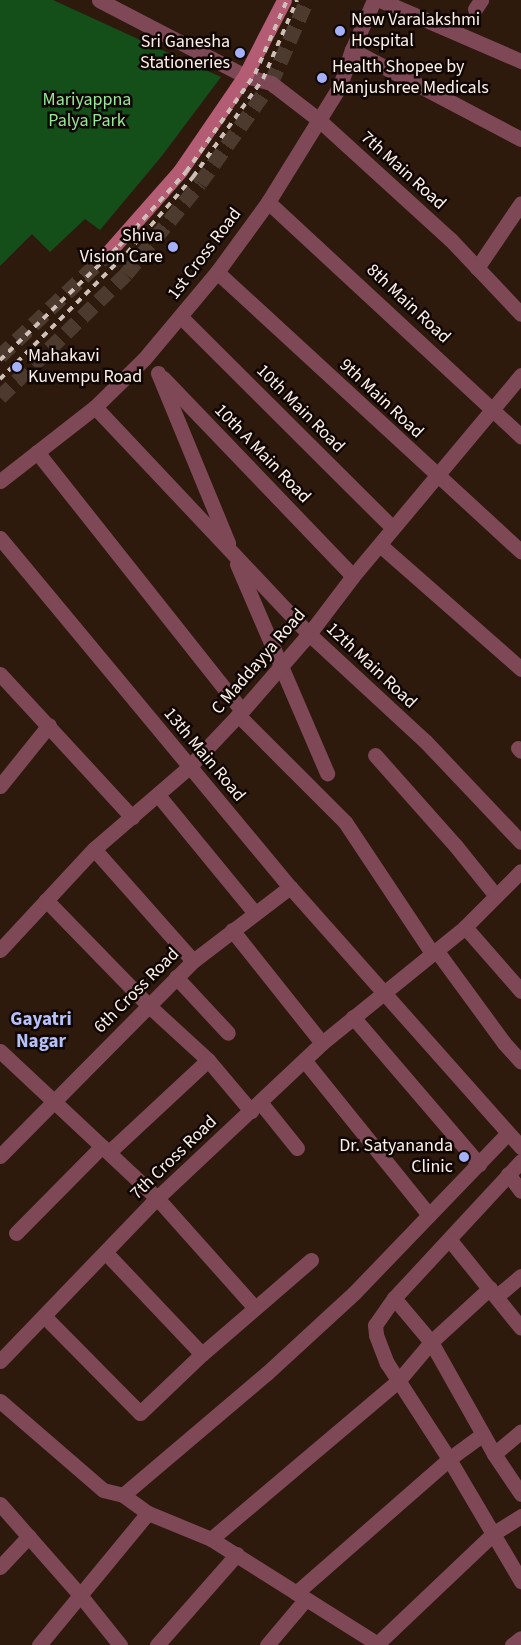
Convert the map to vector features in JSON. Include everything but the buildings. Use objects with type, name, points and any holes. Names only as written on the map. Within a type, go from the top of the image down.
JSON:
[{"type":"main road","points":[[106,255],[180,170],[245,76],[284,0]]},
{"type":"street","name":"7th Main Road","points":[[99,0],[245,76],[271,84],[319,120],[450,239],[521,314]]},
{"type":"street","name":"1st Cross Road","points":[[0,480],[95,407],[144,358],[181,317],[217,272],[268,202],[340,86],[352,50],[374,0]]},
{"type":"street","points":[[380,0],[521,60]]},
{"type":"street","points":[[352,50],[521,139]]},
{"type":"street","name":"8th Main Road","points":[[268,202],[493,408],[521,436]]},
{"type":"street","points":[[477,268],[521,203]]},
{"type":"street","name":"9th Main Road","points":[[217,272],[521,552]]},
{"type":"street","name":"10th Main Road","points":[[181,317],[393,528]]},
{"type":"street","name":"10th A Main Road","points":[[144,358],[353,576]]},
{"type":"street","points":[[158,373],[328,773]]},
{"type":"street","name":"C Maddayya Road","points":[[0,950],[94,849],[189,767],[240,713],[309,634],[353,576],[521,375]]},
{"type":"street","name":"12th Main Road","points":[[95,407],[309,634],[425,741],[521,842]]},
{"type":"street","points":[[37,452],[240,713],[345,822],[434,952],[504,1043],[521,1062]]},
{"type":"street","name":"13th Main Road","points":[[0,538],[290,887],[521,1147]]},
{"type":"street","points":[[380,545],[521,669]]},
{"type":"street","points":[[0,674],[132,817]]},
{"type":"street","points":[[0,786],[49,725]]},
{"type":"street","points":[[375,755],[455,845],[496,896]]},
{"type":"street","points":[[158,794],[255,913]]},
{"type":"street","points":[[94,849],[193,961]]},
{"type":"street","name":"7th Cross Road","points":[[0,1361],[157,1198],[304,1060],[465,927],[521,871]]},
{"type":"street","name":"6th Cross Road","points":[[0,1156],[193,961],[290,887]]},
{"type":"street","points":[[46,900],[148,1006],[208,1060],[297,1148]]},
{"type":"street","points":[[465,927],[521,991]]},
{"type":"street","points":[[232,930],[322,1044]]},
{"type":"street","points":[[176,977],[228,1033]]},
{"type":"street","points":[[353,1018],[479,1164]]},
{"type":"street","points":[[0,1051],[157,1198],[255,1308]]},
{"type":"street","points":[[16,1233],[106,1149],[208,1060]]},
{"type":"street","points":[[304,1060],[429,1215]]},
{"type":"street","points":[[123,1495],[267,1373],[354,1293],[508,1133]]},
{"type":"street","points":[[521,1161],[394,1298],[375,1325],[376,1335],[387,1363],[449,1459],[521,1580]]},
{"type":"street","points":[[508,1174],[521,1191]]},
{"type":"street","points":[[449,1239],[494,1292],[521,1328]]},
{"type":"street","points":[[106,1252],[202,1354]]},
{"type":"street","points":[[44,1316],[140,1413],[202,1354],[311,1260]]},
{"type":"street","points":[[211,1539],[399,1380],[431,1342],[494,1292],[521,1276]]},
{"type":"street","points":[[394,1298],[431,1342],[494,1454],[521,1494]]},
{"type":"street","points":[[0,1401],[103,1490],[123,1495],[148,1513],[211,1539],[377,1645],[494,1533],[521,1516]]},
{"type":"street","points":[[494,1454],[521,1431]]},
{"type":"street","points":[[267,1645],[301,1596],[449,1459],[483,1434]]},
{"type":"street","points":[[0,1504],[80,1595],[120,1645]]},
{"type":"street","points":[[38,1645],[148,1513]]},
{"type":"street","points":[[0,1567],[29,1536]]},
{"type":"street","points":[[157,1645],[237,1554]]},
{"type":"street","points":[[512,1645],[521,1638]]},
{"type":"green space","name":"Mariyappna Palya Park","points":[[0,0],[53,0],[221,77],[161,157],[100,230],[85,219],[50,252],[32,234],[0,266]]},
{"type":"tunnel","points":[[0,397],[126,274],[200,183],[271,83],[307,0]]},
{"type":"tunnel","points":[[0,356],[106,255]]},
{"type":"railway","points":[[0,360],[119,246],[186,172],[255,74],[287,0]]},
{"type":"railway","points":[[0,379],[127,253],[193,177],[263,79],[297,0]]},
{"type":"place","name":"New Varalakshmi Hospital","points":[[340,31]]},
{"type":"place","name":"Sri Ganesha Stationeries","points":[[240,53]]},
{"type":"place","name":"Health Shopee by Manjushree Medicals","points":[[322,78]]},
{"type":"place","name":"Shiva Vision Care","points":[[173,247]]},
{"type":"place","name":"Mahakavi Kuvempu Road","points":[[17,367]]},
{"type":"place","name":"Dr. Satyananda Clinic","points":[[464,1157]]},
{"type":"district","name":"Gayatri Nagar","points":[[41,1031]]}]
